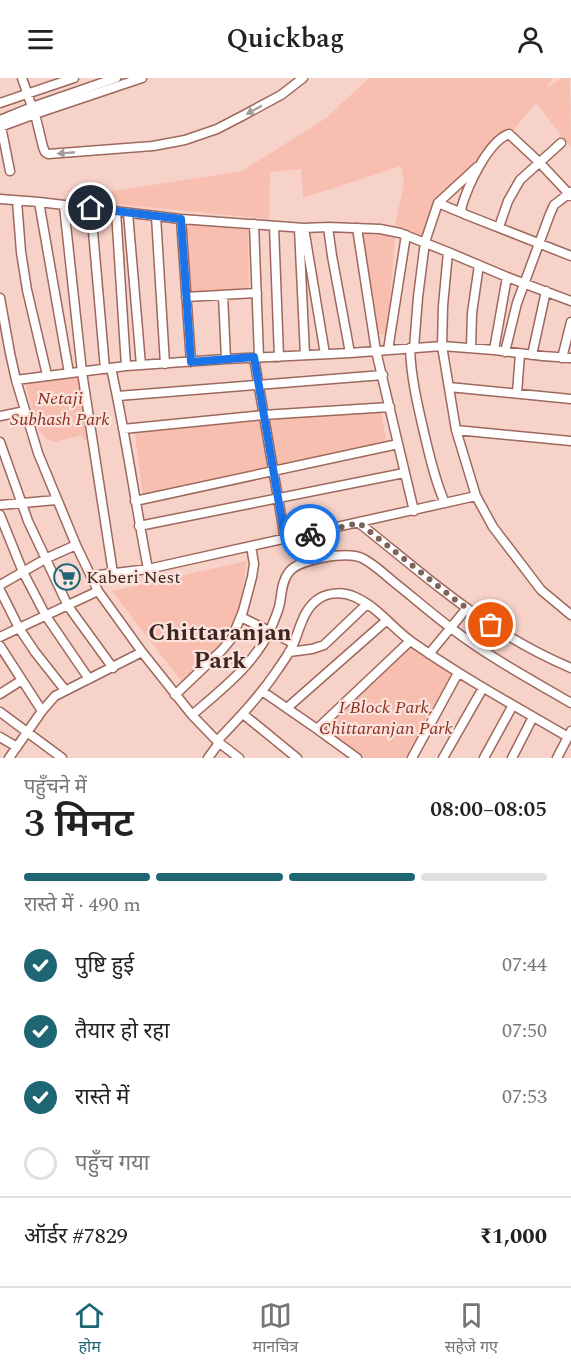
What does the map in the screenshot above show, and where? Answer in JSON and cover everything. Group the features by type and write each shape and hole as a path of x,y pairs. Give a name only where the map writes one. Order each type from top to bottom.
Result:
{"street":[{"path":"22,78 34,110 43,147 48,154 153,146 185,140 217,129 281,94 303,78"},
{"path":"0,103 74,78"},
{"path":"10,171 0,124 113,81 142,78"},
{"path":"445,503 434,471 412,371 412,348 425,242 438,203 479,165 504,136 509,134 570,194 554,205 517,303 505,351"},
{"path":"499,227 508,201 520,180 561,143"},
{"path":"462,213 462,206 479,165"},
{"path":"0,199 181,219 302,228 380,229 425,242 571,302"},
{"path":"16,201 27,290 47,375"},
{"path":"39,202 69,373"},
{"path":"438,203 571,256"},
{"path":"64,206 82,372 113,573"},
{"path":"91,208 108,369 118,396 148,569"},
{"path":"116,212 126,366"},
{"path":"128,213 141,365"},
{"path":"156,216 165,364"},
{"path":"181,219 191,362"},
{"path":"254,224 258,385 285,539"},
{"path":"274,226 279,357"},
{"path":"328,227 350,353"},
{"path":"302,228 324,354"},
{"path":"302,228 305,355"},
{"path":"357,228 376,351 414,511"},
{"path":"388,350 406,235"},
{"path":"448,252 442,346 456,430 476,496 493,527 541,590 571,615"},
{"path":"471,348 471,313 479,265"},
{"path":"494,350 507,277"},
{"path":"532,355 546,291"},
{"path":"186,297 257,293"},
{"path":"222,295 226,359"},
{"path":"0,298 3,335 38,453 56,500 98,591 192,715 218,742 239,758"},
{"path":"16,380 126,366 442,346 566,358 571,322"},
{"path":"517,393 520,354"},
{"path":"118,396 382,375"},
{"path":"449,387 571,399"},
{"path":"123,429 263,415 390,407"},
{"path":"0,416 25,411"},
{"path":"456,430 571,441"},
{"path":"0,442 28,521 68,606 113,668"},
{"path":"135,501 398,444"},
{"path":"139,526 404,473"},
{"path":"91,576 148,569 476,496"},
{"path":"0,505 56,500"},
{"path":"0,515 22,572 46,616 89,678"},
{"path":"359,523 491,625 528,647 571,668"},
{"path":"0,585 47,558 76,545"},
{"path":"175,694 232,638 241,618 253,571 254,556 251,546"},
{"path":"192,715 225,686 260,648 279,606 288,573 300,564 340,555 362,558 451,628 510,668 571,703"},
{"path":"0,590 19,628 65,690"},
{"path":"0,637 98,591"},
{"path":"208,758 218,742 262,692 291,648 310,608 319,598 339,593 352,596 367,604 410,641 458,673 533,717 569,734 557,758"},
{"path":"241,618 269,632 291,648 312,649 324,645 367,604"},
{"path":"429,654 467,608"},
{"path":"286,708 387,620"},
{"path":"317,729 410,641"},
{"path":"0,646 3,655 42,711"},
{"path":"9,758 55,696 142,652"},
{"path":"412,758 458,673"},
{"path":"0,694 22,680"},
{"path":"443,758 483,688"},
{"path":"262,692 357,758"},
{"path":"484,758 513,705"},
{"path":"0,712 60,757"},
{"path":"243,714 297,758"},
{"path":"512,758 533,717"},
{"path":"0,737 17,747"}],"green space":[{"path":"369,78 553,78 546,89 561,78 570,78 571,148 536,103 489,159 445,193 423,238 395,225 404,183 401,166 303,198 301,169 270,172 269,219 63,199 242,171 326,118"},
{"path":"185,224 248,228 249,288 190,292"},
{"path":"361,233 395,237 387,335 378,334"},
{"name":"Netaji Subhash Park","path":"82,374 93,438 84,440 82,435 54,442 45,438 33,421 25,382"},
{"path":"381,410 386,441 143,497 134,426"},
{"path":"247,561 240,603 231,626 213,652 182,682 112,591"},
{"name":"I Block Park, Chittaranjan Park","path":"410,641 453,674 410,758 361,758 317,729"}],"way so far":[{"path":"310,534 359,523 458,602 491,625"}],"place":[{"name":"Kaberi Nest","path":"67,577"}],"district":[{"name":"Chittaranjan Park","path":"220,646"}],"route":[{"path":"91,208 181,219 191,362 254,357 285,539 310,534"}]}
